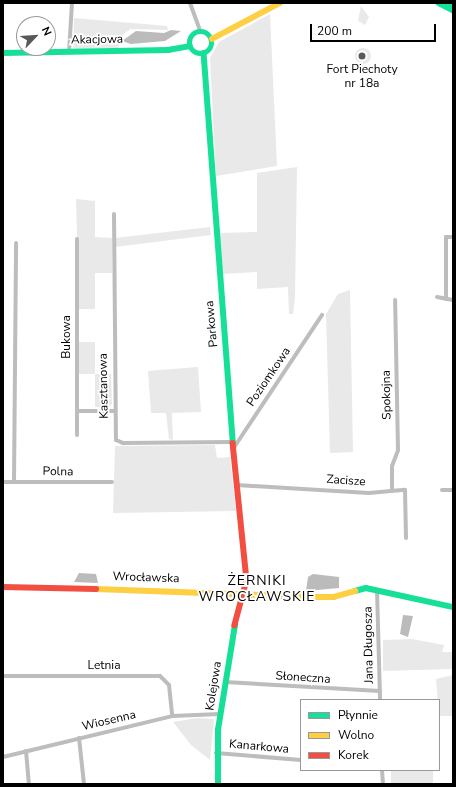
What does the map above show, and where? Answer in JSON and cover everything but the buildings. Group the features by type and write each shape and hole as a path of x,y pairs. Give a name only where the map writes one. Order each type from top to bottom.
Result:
{"street":[{"path":"70,52 72,3"},
{"path":"190,3 200,32 212,39"},
{"path":"212,39 280,3"},
{"path":"439,3 453,10"},
{"path":"449,3 453,6"},
{"path":"200,32 192,36 190,46 197,53 204,53 212,47 212,39"},
{"name":"Akacjowa","path":"3,53 175,50 190,46"},
{"name":"Parkowa","path":"204,53 232,442 247,580 243,592"},
{"name":"Kasztanowa","path":"114,214 115,437 119,443 232,442"},
{"path":"446,299 446,237 453,237"},
{"name":"Bukowa","path":"77,239 77,435"},
{"path":"14,482 16,243"},
{"path":"437,297 453,300"},
{"name":"Spokojna","path":"392,489 392,466 398,450 395,300"},
{"name":"Poziomkowa","path":"233,449 322,315"},
{"path":"77,411 115,411"},
{"name":"Polna","path":"3,482 112,482"},
{"name":"Zacisze","path":"237,485 369,493 392,489"},
{"path":"392,489 405,490 406,538"},
{"path":"442,490 453,490"},
{"name":"Wrocławska","path":"3,587 243,592 323,597 377,589 453,607"},
{"name":"Jana Długosza","path":"377,589 380,699"},
{"name":"Kolejowa","path":"218,784 216,754 220,714 238,603 243,592"},
{"name":"Letnia","path":"3,676 160,676 169,685 172,716"},
{"name":"Słoneczna","path":"225,682 380,691"},
{"name":"Wiosenna","path":"3,757 172,716 220,714"},
{"path":"79,738 84,784"},
{"path":"26,751 29,784"},
{"name":"Kanarkowa","path":"216,754 300,760"},
{"path":"382,771 383,784"}],"shaded area":[{"path":"361,6 369,17 365,25 358,21"},
{"path":"270,14 277,166 216,176 210,58 219,42"},
{"path":"74,18 167,26 168,30 131,29 123,34 118,48 73,49"},
{"path":"171,30 181,31 165,41 131,44 122,41 136,31 164,33"},
{"path":"360,48 366,48 371,53 369,62 366,64 360,64 355,59 355,53"},
{"path":"297,167 295,298 293,314 289,314 288,287 257,289 257,272 223,274 219,233 257,232 257,173"},
{"path":"76,199 95,201 95,237 112,238 112,273 95,273 95,309 79,309"},
{"path":"210,227 211,235 115,247 115,238"},
{"path":"350,290 353,452 330,453 326,314 338,294"},
{"path":"79,342 95,342 95,374 79,374"},
{"path":"198,367 201,412 172,413 173,440 169,439 166,413 151,413 148,371"},
{"path":"95,374 111,374 112,404 109,407 95,407"},
{"path":"215,445 217,458 230,457 236,511 113,513 115,446"},
{"path":"79,573 96,574 98,583 74,582"},
{"path":"313,574 339,577 339,588 306,591 308,577"},
{"path":"403,615 413,616 408,637 400,634"},
{"path":"412,639 444,645 442,652 453,652 453,669 383,671 383,640"},
{"path":"453,675 453,716 440,716 440,699 438,699 436,679"},
{"path":"197,718 214,719 210,760 191,745 173,722"},
{"path":"391,771 433,771 433,784 391,784"}],"traffic: fast":[{"path":"439,3 453,10"},
{"path":"449,3 453,5"},
{"path":"201,32 209,35 212,43 209,51 201,54 193,51 190,43 193,35 201,32"},
{"path":"3,53 168,50 190,46"},
{"path":"204,53 233,443"},
{"path":"355,591 366,588 453,607"},
{"path":"218,784 218,730 235,625"}],"traffic: slow":[{"path":"212,39 280,3"},
{"path":"96,589 311,597 334,597 355,591"}],"traffic: jam":[{"path":"233,443 247,580 235,625"},
{"path":"3,587 96,589"}],"place":[{"name":"Fort Piechoty nr 18a","path":"362,56"}],"district":[{"name":"ŻERNIKI WROCŁAWSKIE","path":"257,590"}]}
